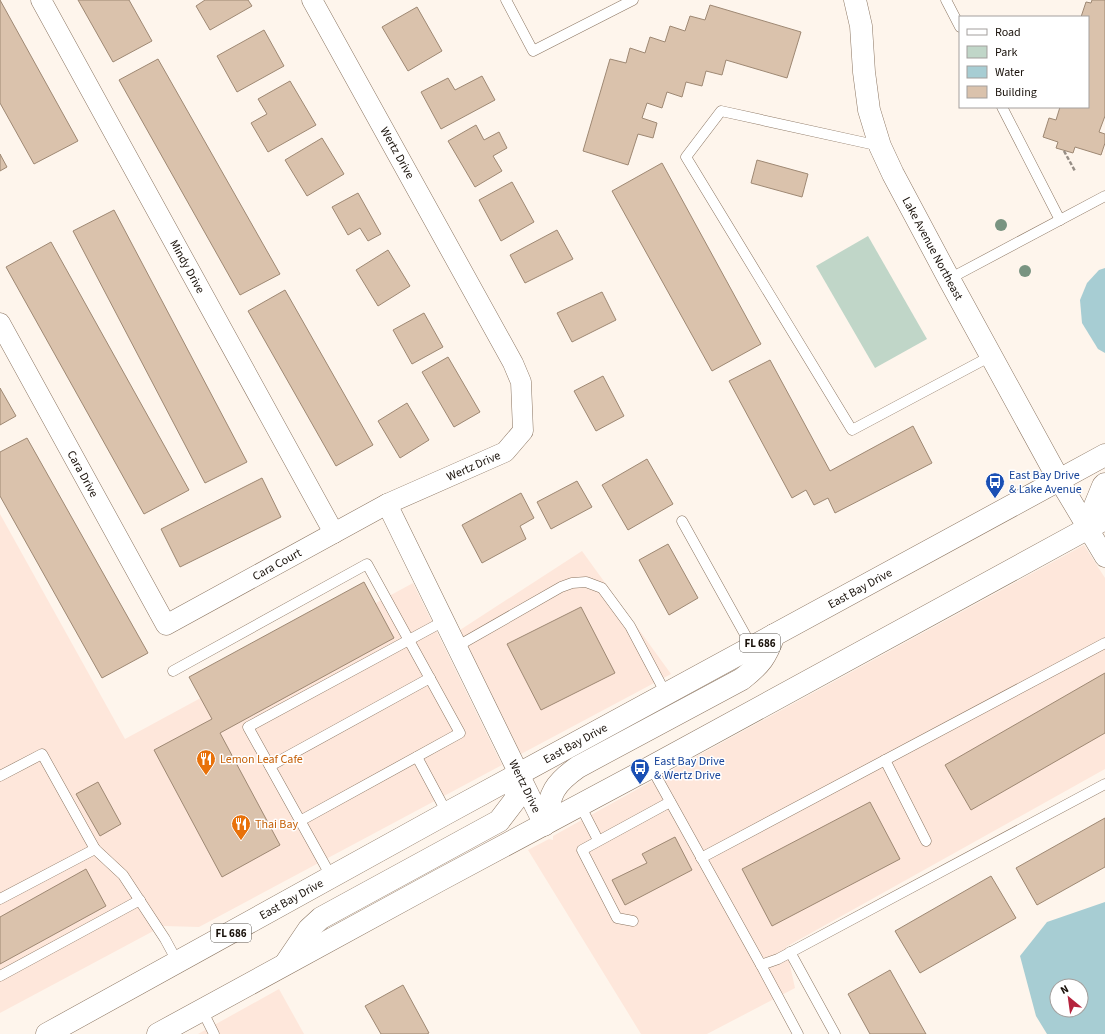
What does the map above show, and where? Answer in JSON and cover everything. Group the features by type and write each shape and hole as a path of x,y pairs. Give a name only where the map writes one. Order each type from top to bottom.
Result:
{"main road":[{"name":"Lake Avenue Northeast","path":"855,0 861,26 869,110 880,146 949,280 1059,480"},
{"name":"East Bay Drive","path":"47,1034 332,878 448,812 1105,455"},
{"path":"158,1034 1096,524 1094,508 1105,484"},
{"path":"544,824 555,787 565,776 578,767 742,679 755,669 765,658 774,635"},
{"path":"284,965 310,929 322,918 499,821 515,800 519,774"}],"street":[{"name":"Mindy Drive","path":"41,0 334,533"},
{"name":"Wertz Drive","path":"312,0 509,356 521,382 523,431 505,452 387,504 544,824"},
{"name":"Cara Drive","path":"0,323 166,625"},
{"path":"1059,480 1096,524 1105,557"},
{"name":"Cara Court","path":"166,625 387,504"}],"lane":[{"path":"506,0 534,51 633,0"},
{"path":"946,0 959,25"},
{"path":"1003,108 1060,220"},
{"path":"880,146 721,111 686,157 852,430 991,356"},
{"path":"949,280 1105,196"},
{"path":"682,521 752,647"},
{"path":"173,671 367,564 460,733 300,821"},
{"path":"456,647 561,587 572,583 586,582 602,588 616,606 630,626 666,694"},
{"path":"332,878 248,727 408,639 444,621"},
{"path":"701,858 1105,643"},
{"path":"270,766 430,678"},
{"path":"0,776 42,754 95,849 123,875 165,939 178,963"},
{"path":"417,757 448,812"},
{"path":"885,760 926,841"},
{"path":"651,767 798,1034"},
{"path":"761,966 1105,784"},
{"path":"634,921 617,918 582,850 670,802"},
{"path":"580,805 598,840"},
{"path":"0,899 95,849"},
{"path":"0,976 140,900"},
{"path":"790,952 835,1034"},
{"path":"202,1010 214,1034"}],"path":[{"path":"1064,150 1075,171"}],"shaded area":[{"path":"0,514 125,739 413,583 502,765 199,927 164,926 159,928 0,1013"},
{"path":"1084,545 1105,578 1105,769 786,947 795,988 707,1034 641,1034 528,850 549,839 553,840 553,836"},
{"path":"582,551 671,674 521,754 460,630"},
{"path":"279,989 304,1034 198,1034"}],"green space":[{"path":"868,236 927,339 875,368 816,266"}],"water":[{"path":"1105,268 1105,353 1098,349 1082,323 1080,300 1087,283 1099,270"},
{"path":"1105,902 1105,1034 1047,1034 1036,1016 1020,956 1047,922"}],"building":[{"path":"0,0 78,141 34,164 0,103"},
{"path":"78,0 129,0 152,41 113,62"},
{"path":"205,0 248,0 252,6 210,30 196,6"},
{"path":"1092,0 1105,0 1105,116 1099,132 1105,134 1105,143 1101,155 1075,147 1073,153 1056,148 1058,142 1043,137 1049,118 1056,120 1060,108 1089,108 1089,16 1081,16 1086,2 1091,3"},
{"path":"710,5 801,32 787,78 726,60 722,75 706,71 702,86 686,82 682,97 667,92 662,108 647,103 642,118 657,123 653,138 638,134 628,165 583,151 610,59 626,63 630,48 645,53 650,37 665,42 670,26 685,31 690,16 705,20"},
{"path":"417,7 442,51 408,71 382,27"},
{"path":"264,30 284,66 237,92 217,56"},
{"path":"158,59 280,274 240,295 119,80"},
{"path":"482,76 495,100 441,129 421,92 448,78 455,90"},
{"path":"290,81 316,125 268,152 251,123 267,114 258,99"},
{"path":"476,125 484,140 499,132 507,148 493,156 502,171 475,187 448,141"},
{"path":"322,138 344,174 307,196 285,160"},
{"path":"0,154 7,167 0,171"},
{"path":"757,160 808,174 802,197 751,183"},
{"path":"662,163 761,344 712,371 612,191"},
{"path":"512,182 534,222 501,241 479,200"},
{"path":"358,193 381,234 368,241 360,228 348,235 332,207"},
{"path":"114,210 247,462 205,483 73,231"},
{"path":"557,230 573,259 525,283 510,255"},
{"path":"51,242 189,490 144,514 6,267"},
{"path":"388,250 410,286 378,306 356,270"},
{"path":"285,290 373,445 336,466 248,311"},
{"path":"602,292 616,320 572,342 557,313"},
{"path":"424,313 443,347 412,364 393,330"},
{"path":"448,357 480,412 454,427 422,372"},
{"path":"770,360 830,471 913,426 932,463 835,513 828,498 814,505 806,490 792,498 729,381"},
{"path":"603,376 624,416 596,431 574,391"},
{"path":"0,388 16,416 0,425"},
{"path":"407,403 429,440 400,458 378,421"},
{"path":"27,438 148,653 102,678 0,496 0,452"},
{"path":"647,459 673,504 628,530 602,485"},
{"path":"262,478 281,517 180,567 161,529"},
{"path":"577,481 592,507 551,529 537,502"},
{"path":"521,493 534,518 520,526 526,539 482,563 462,525"},
{"path":"668,544 698,598 669,615 639,560"},
{"path":"364,582 394,638 220,733 280,845 222,877 154,750 212,719 189,677"},
{"path":"581,607 615,673 541,710 507,644"},
{"path":"1105,673 1105,733 971,810 945,765"},
{"path":"98,782 121,824 100,836 76,794"},
{"path":"870,802 900,859 772,926 742,869"},
{"path":"1105,818 1105,867 1037,905 1016,868"},
{"path":"675,837 692,870 625,905 612,880 647,863 642,854"},
{"path":"86,869 106,906 0,964 0,917"},
{"path":"991,876 1016,918 920,973 895,931"},
{"path":"890,970 926,1034 870,1034 848,994"},
{"path":"403,985 429,1033 381,1034 365,1006"}],"place":[{"name":"East Bay Drive & Lake Avenue","path":"995,499"},
{"name":"Lemon Leaf Cafe","path":"206,776"},
{"name":"East Bay Drive & Wertz Drive","path":"640,785"},
{"name":"Thai Bay","path":"241,841"}]}
